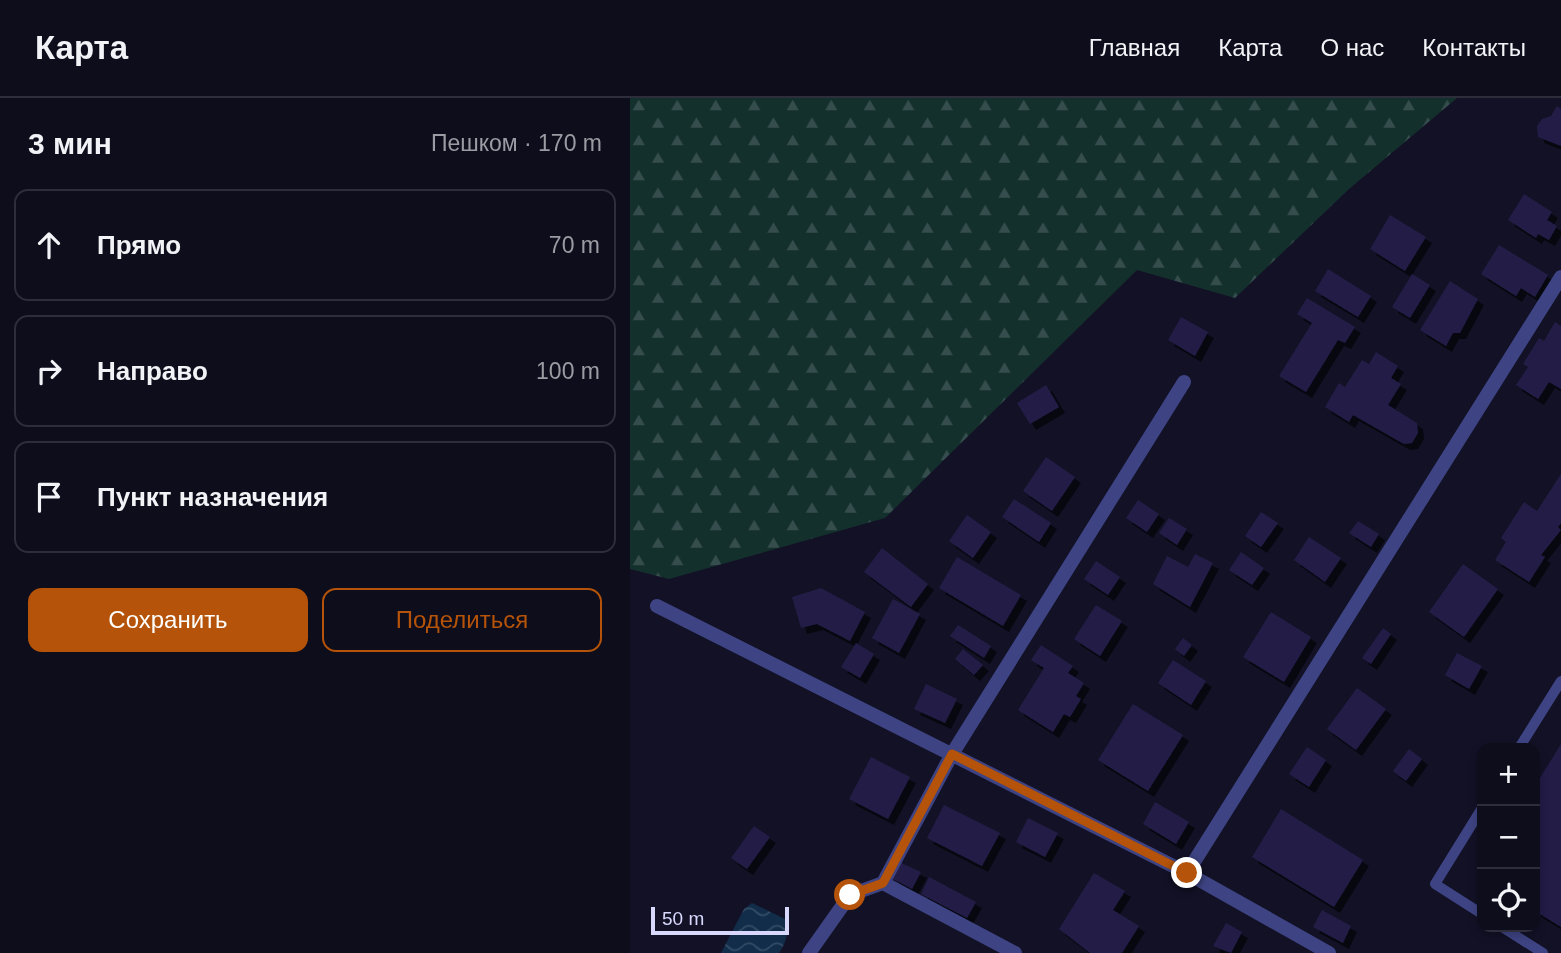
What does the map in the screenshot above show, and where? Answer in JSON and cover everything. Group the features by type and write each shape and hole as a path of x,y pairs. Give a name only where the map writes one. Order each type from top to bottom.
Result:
{"street":[{"path":"1187,873 1561,277"},
{"path":"809,953 850,895 883,883 952,754 1184,382"},
{"path":"657,606 1187,873 1329,953"},
{"path":"883,883 1015,953"}],"lane":[{"path":"1522,743 1561,681"},
{"path":"1477,816 1435,884 1477,911"},
{"path":"1510,932 1543,953"}],"green space":[{"path":"630,98 1457,98 1349,189 1235,298 1137,270 885,518 669,579 630,569"}],"water":[{"path":"752,903 789,921 786,938 779,953 721,953 744,909"}],"building":[{"path":"1557,106 1561,109 1561,146 1538,137 1537,126 1542,119 1551,116"},
{"path":"1524,194 1552,212 1547,220 1557,226 1549,240 1538,234 1536,238 1508,220"},
{"path":"1390,215 1426,237 1405,271 1370,249"},
{"path":"1499,245 1548,275 1535,297 1521,288 1516,296 1481,274"},
{"path":"1328,269 1371,296 1358,317 1315,291"},
{"path":"1412,274 1430,285 1410,318 1392,307"},
{"path":"1450,281 1478,299 1460,333 1453,333 1446,346 1420,330"},
{"path":"1307,298 1355,327 1345,343 1338,340 1306,392 1279,376 1312,323 1297,314"},
{"path":"1181,317 1208,332 1195,356 1168,340"},
{"path":"1555,322 1561,326 1561,389 1549,382 1538,399 1516,385 1528,367 1523,364 1539,338 1544,341"},
{"path":"1376,352 1398,366 1391,378 1401,384 1388,405 1417,423 1418,433 1412,443 1404,444 1353,415 1349,422 1325,407 1339,383 1345,387 1362,360 1369,364"},
{"path":"1046,385 1059,407 1030,424 1017,403"},
{"path":"1046,457 1075,477 1052,511 1023,491"},
{"path":"1561,474 1561,523 1558,527 1561,530 1541,555 1545,557 1529,582 1495,560 1506,542 1501,538 1524,502 1537,511"},
{"path":"1014,499 1051,523 1039,542 1002,517"},
{"path":"1138,500 1159,514 1147,532 1126,518"},
{"path":"1261,512 1278,523 1261,547 1245,536"},
{"path":"967,515 991,532 973,558 949,541"},
{"path":"1169,518 1187,529 1177,545 1159,533"},
{"path":"1358,521 1379,534 1371,547 1349,533"},
{"path":"1309,537 1341,558 1325,582 1294,560"},
{"path":"882,548 928,584 911,607 864,572"},
{"path":"1241,552 1264,568 1252,585 1229,570"},
{"path":"1195,554 1213,563 1190,607 1153,584 1167,556 1188,567"},
{"path":"957,557 1021,595 1003,626 939,588"},
{"path":"1096,561 1120,577 1108,595 1084,579"},
{"path":"1463,564 1498,589 1464,637 1429,612"},
{"path":"821,588 865,612 850,641 817,624 801,628 792,597"},
{"path":"893,599 920,614 899,653 872,638"},
{"path":"1096,605 1122,621 1100,656 1074,639"},
{"path":"1271,612 1311,637 1284,682 1243,657"},
{"path":"958,625 991,646 984,658 950,636"},
{"path":"1383,628 1391,634 1371,664 1362,658"},
{"path":"1183,638 1192,645 1184,656 1175,649"},
{"path":"856,643 874,654 860,678 841,667"},
{"path":"1041,645 1073,666 1068,673 1084,683 1076,696 1081,699 1070,717 1064,714 1053,732 1018,710 1044,668 1031,660"},
{"path":"963,649 983,665 974,675 955,659"},
{"path":"1457,653 1482,666 1469,689 1445,675"},
{"path":"1173,660 1206,681 1191,705 1158,683"},
{"path":"926,684 957,699 945,723 914,709"},
{"path":"1357,688 1386,709 1356,750 1327,729"},
{"path":"1133,704 1183,735 1148,791 1098,760"},
{"path":"1561,744 1561,927 1540,914 1540,778"},
{"path":"1307,747 1326,760 1309,787 1289,774"},
{"path":"1409,749 1422,759 1406,781 1393,771"},
{"path":"871,757 910,777 888,819 849,799"},
{"path":"1155,802 1189,822 1176,844 1143,824"},
{"path":"944,805 1000,833 982,866 927,838"},
{"path":"1281,809 1363,860 1334,907 1252,857"},
{"path":"1028,818 1058,833 1045,857 1016,842"},
{"path":"754,826 770,837 747,869 731,858"},
{"path":"901,863 921,872 912,889 893,879"},
{"path":"1094,873 1125,891 1113,910 1139,926 1122,953 1090,953 1059,929"},
{"path":"929,877 976,902 967,918 921,894"},
{"path":"1322,910 1351,926 1343,943 1313,927"},
{"path":"1226,923 1242,932 1231,953 1213,946"}],"route":[{"path":"850,895 883,883 952,754 1187,873"}]}
